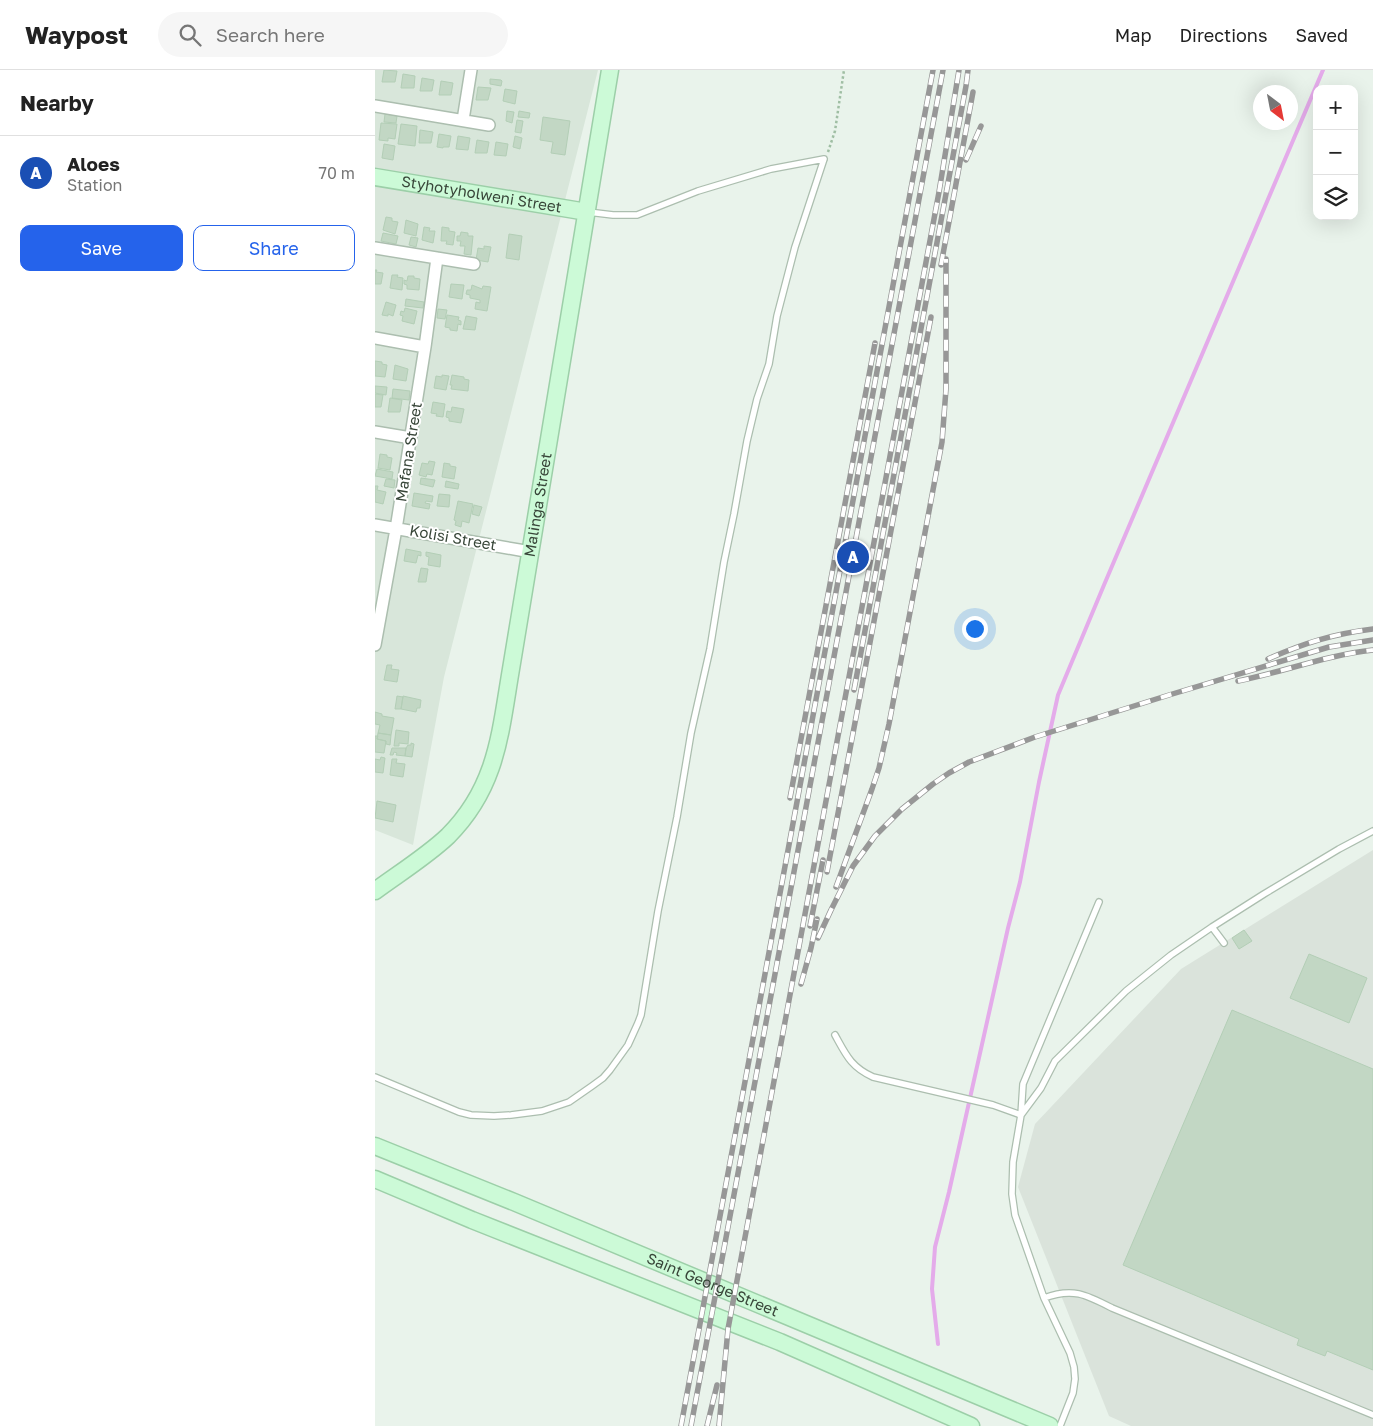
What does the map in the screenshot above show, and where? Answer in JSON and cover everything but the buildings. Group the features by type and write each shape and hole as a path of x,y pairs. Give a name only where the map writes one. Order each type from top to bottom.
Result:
{"main road":[{"name":"Malinga Street","path":"375,891 446,838 467,815 484,788 498,749 610,70"},
{"name":"Styhotyholweni Street","path":"375,176 587,212"},
{"name":"Saint George Street","path":"375,1146 514,1202 1050,1426"},
{"name":"Saint George Street","path":"375,1179 472,1220 781,1342 971,1426"}],"street":[{"path":"463,120 471,70"},
{"path":"375,106 489,125"},
{"path":"375,248 474,264"},
{"name":"Mafana Street","path":"375,645 377,617 396,528 411,438 437,258"},
{"path":"375,338 425,347"},
{"path":"375,432 411,438"},
{"name":"Kolisi Street","path":"375,525 531,552"}],"lane":[{"path":"375,1077 459,1112 471,1115 494,1116 532,1113 558,1106 579,1096 603,1078 623,1054 641,1015 658,911 677,817 691,733 710,649 747,441 757,399 769,364 777,316 795,247 824,159 771,169 697,191 637,216 587,212"},
{"path":"1021,1116 1041,1088 1055,1061 1126,991 1171,955 1212,927 1339,849 1373,831"},
{"path":"1060,1426 1073,1393 1074,1367 1070,1353 1044,1298 1015,1215 1012,1194 1013,1162 1021,1116 1023,1084 1099,902"},
{"path":"1212,927 1224,943"},
{"path":"835,1035 850,1062 859,1071 873,1078 993,1105 1021,1116"},
{"path":"1044,1298 1067,1292 1086,1295 1112,1308 1373,1415"}],"path":[{"path":"824,159 830,148 835,131 844,70"}],"shaded area":[{"path":"375,70 598,70 444,677 413,845 375,830"},
{"path":"1373,850 1373,1426 1131,1426 1109,1416 1018,1187 1035,1124 1181,969"}],"waterway":[{"path":"938,1344 932,1289 935,1247 1020,882 1058,695 1323,70"}],"railway":[{"path":"681,1426 933,70"},
{"path":"691,1426 943,70"},
{"path":"719,1426 728,1329 939,192 959,70"},
{"path":"854,690 968,70"},
{"path":"941,265 973,92"},
{"path":"966,160 981,126"},
{"path":"836,887 879,768 942,442 946,389 946,259"},
{"path":"827,872 931,317"},
{"path":"790,798 875,343"},
{"path":"1268,659 1319,640 1373,629"},
{"path":"818,938 853,866 875,836 902,809 933,784 969,762 1035,737 1169,695 1329,647 1373,640"},
{"path":"1238,681 1356,652 1373,650"},
{"path":"810,926 823,860"},
{"path":"801,984 817,919"},
{"path":"707,1426 717,1385"}],"place":[{"name":"Aloes","path":"853,557"}]}
